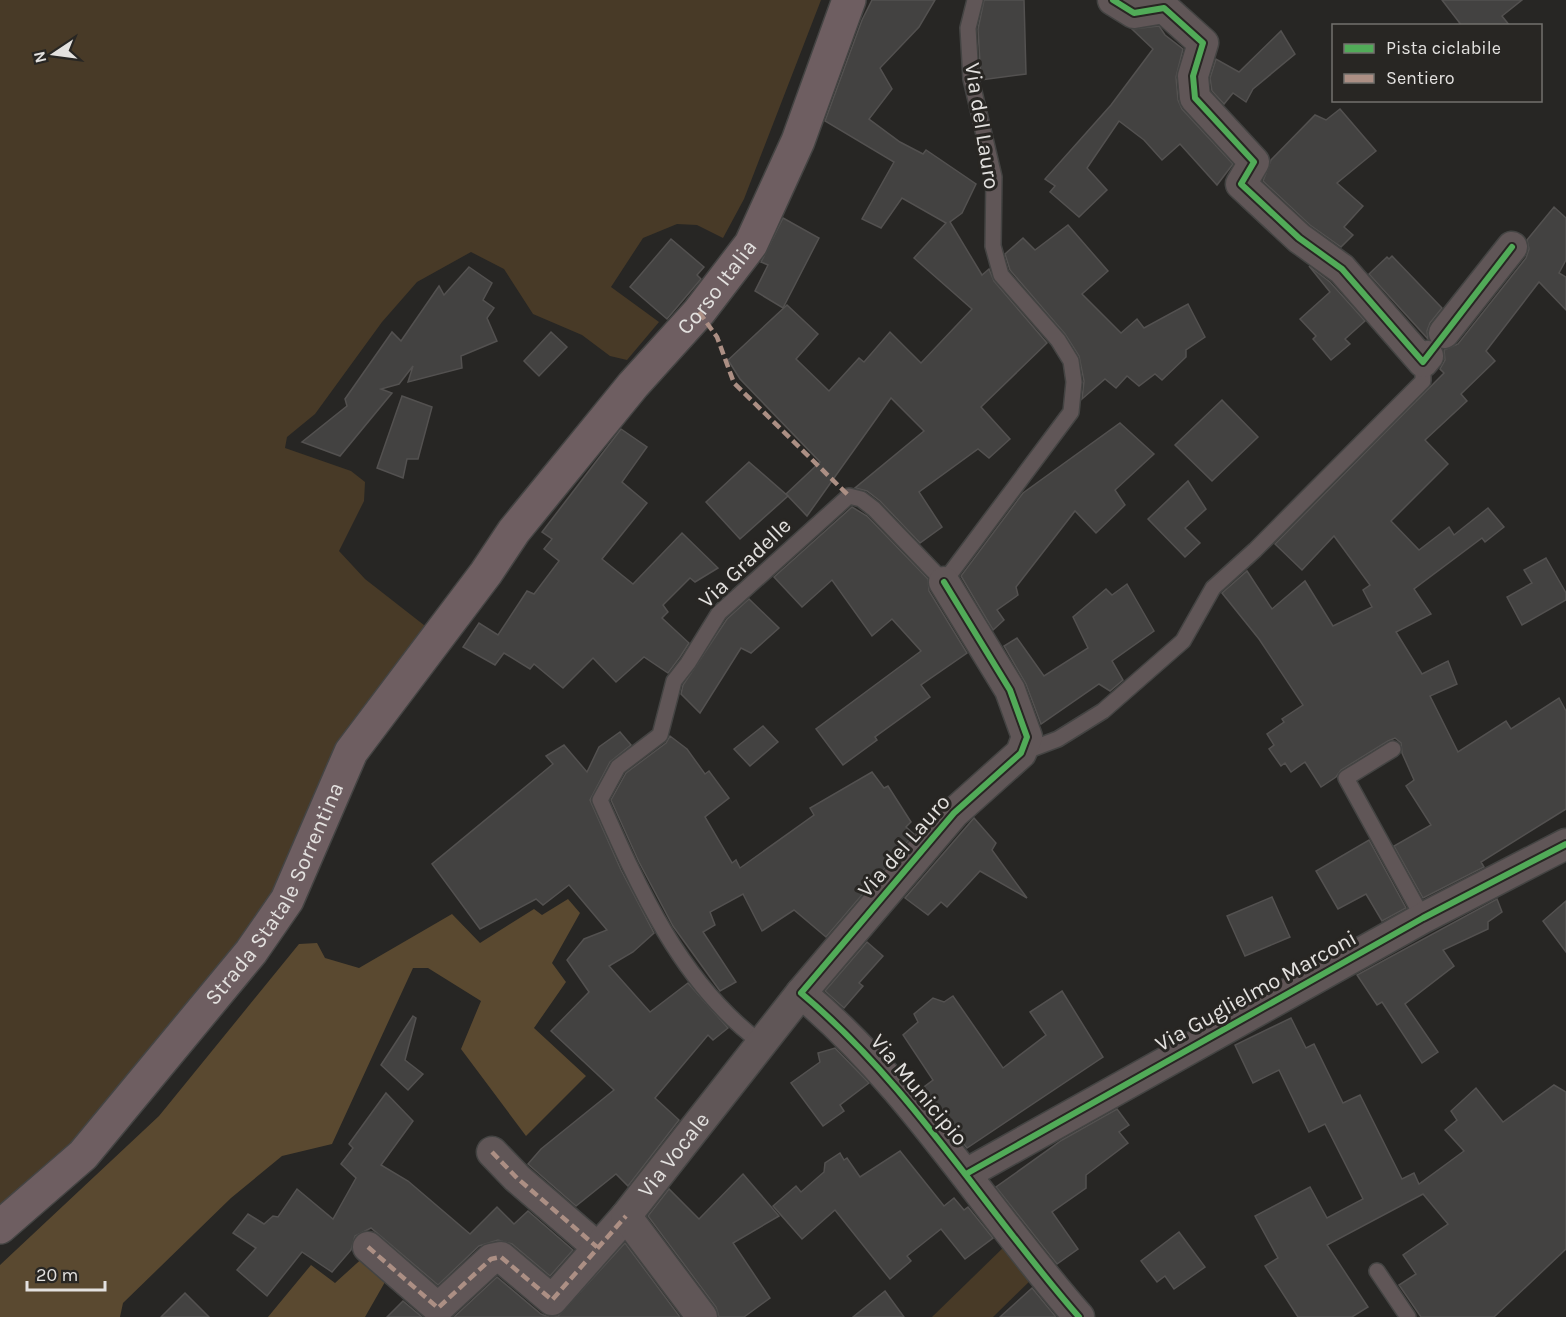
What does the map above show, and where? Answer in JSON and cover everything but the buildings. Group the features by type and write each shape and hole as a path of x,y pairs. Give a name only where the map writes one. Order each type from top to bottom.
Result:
{"main road":[{"name":"Corso Italia","path":"514,531 633,385 699,312 751,244 798,141 849,0"},
{"name":"Strada Statale Sorrentina","path":"0,1227 82,1155 251,952 286,900 351,752 486,573 514,531"}],"street":[{"path":"1113,0 1134,13 1164,8 1203,43 1193,76 1195,98 1254,162 1241,184 1299,238 1342,269 1432,350 1512,247"},
{"path":"944,582 1010,690 1027,737 1021,753"},
{"name":"Via del Lauro","path":"801,993 954,813 1021,753"},
{"name":"Via Guglielmo Marconi","path":"966,1174 1423,918 1566,844"},
{"name":"Via Vocale","path":"702,1317 626,1216 760,1042 801,993"},
{"name":"Via Municipio","path":"801,993 842,1027 966,1174 1032,1264 1079,1317"},
{"path":"492,1152 517,1178 597,1247"},
{"path":"368,1247 438,1308 491,1259 501,1257 552,1300 626,1216"}],"lane":[{"name":"Via del Lauro","path":"944,582 1071,412 1074,382 1071,360 1058,340 1001,275 993,246 994,177 971,80 969,28 975,0"},
{"path":"1021,753 1058,739 1103,711 1183,641 1213,588 1255,550 1423,381 1432,350"},
{"name":"Via Gradelle","path":"760,1042 721,1008 662,929 634,877 600,800 618,767 660,735 674,681 688,663 718,613 849,496 861,499 874,509 944,582"},
{"path":"1393,749 1346,778 1423,918"},
{"path":"1377,1271 1408,1317"}],"shaded area":[{"path":"0,0 821,0 744,199 723,238 697,225 677,224 643,238 611,287 659,322 627,360 610,356 582,335 533,314 504,269 471,252 417,282 382,322 315,414 287,437 285,448 351,471 365,482 364,501 339,551 365,579 429,629 271,907 69,1153 0,1218"},
{"path":"568,899 580,913 552,963 566,982 534,1028 586,1076 526,1136 461,1049 481,1001 428,968 413,968 332,1144 282,1156 231,1198 123,1303 120,1317 0,1317 0,1265 159,1116 299,944 317,943 325,958 359,968 452,914 480,943 534,909 542,915"},
{"path":"1008,1243 1035,1276 993,1317 932,1317"},
{"path":"367,1254 389,1275 365,1317 268,1317 311,1265 335,1283"}],"marked path":[{"path":"699,312 717,337 734,383 849,496"},
{"path":"492,1152 517,1178 597,1247"},
{"path":"368,1247 438,1308 491,1259 501,1257 552,1300 626,1216"}],"cycle path":[{"path":"1113,0 1134,13 1164,8 1203,43 1193,76 1195,98 1254,162 1241,184 1299,238 1342,269 1423,362 1512,247"},
{"path":"944,582 1010,690 1027,737 1021,753 954,813 801,993 840,1029 912,1107 1079,1317"},
{"path":"966,1174 1423,918 1566,844"}]}
